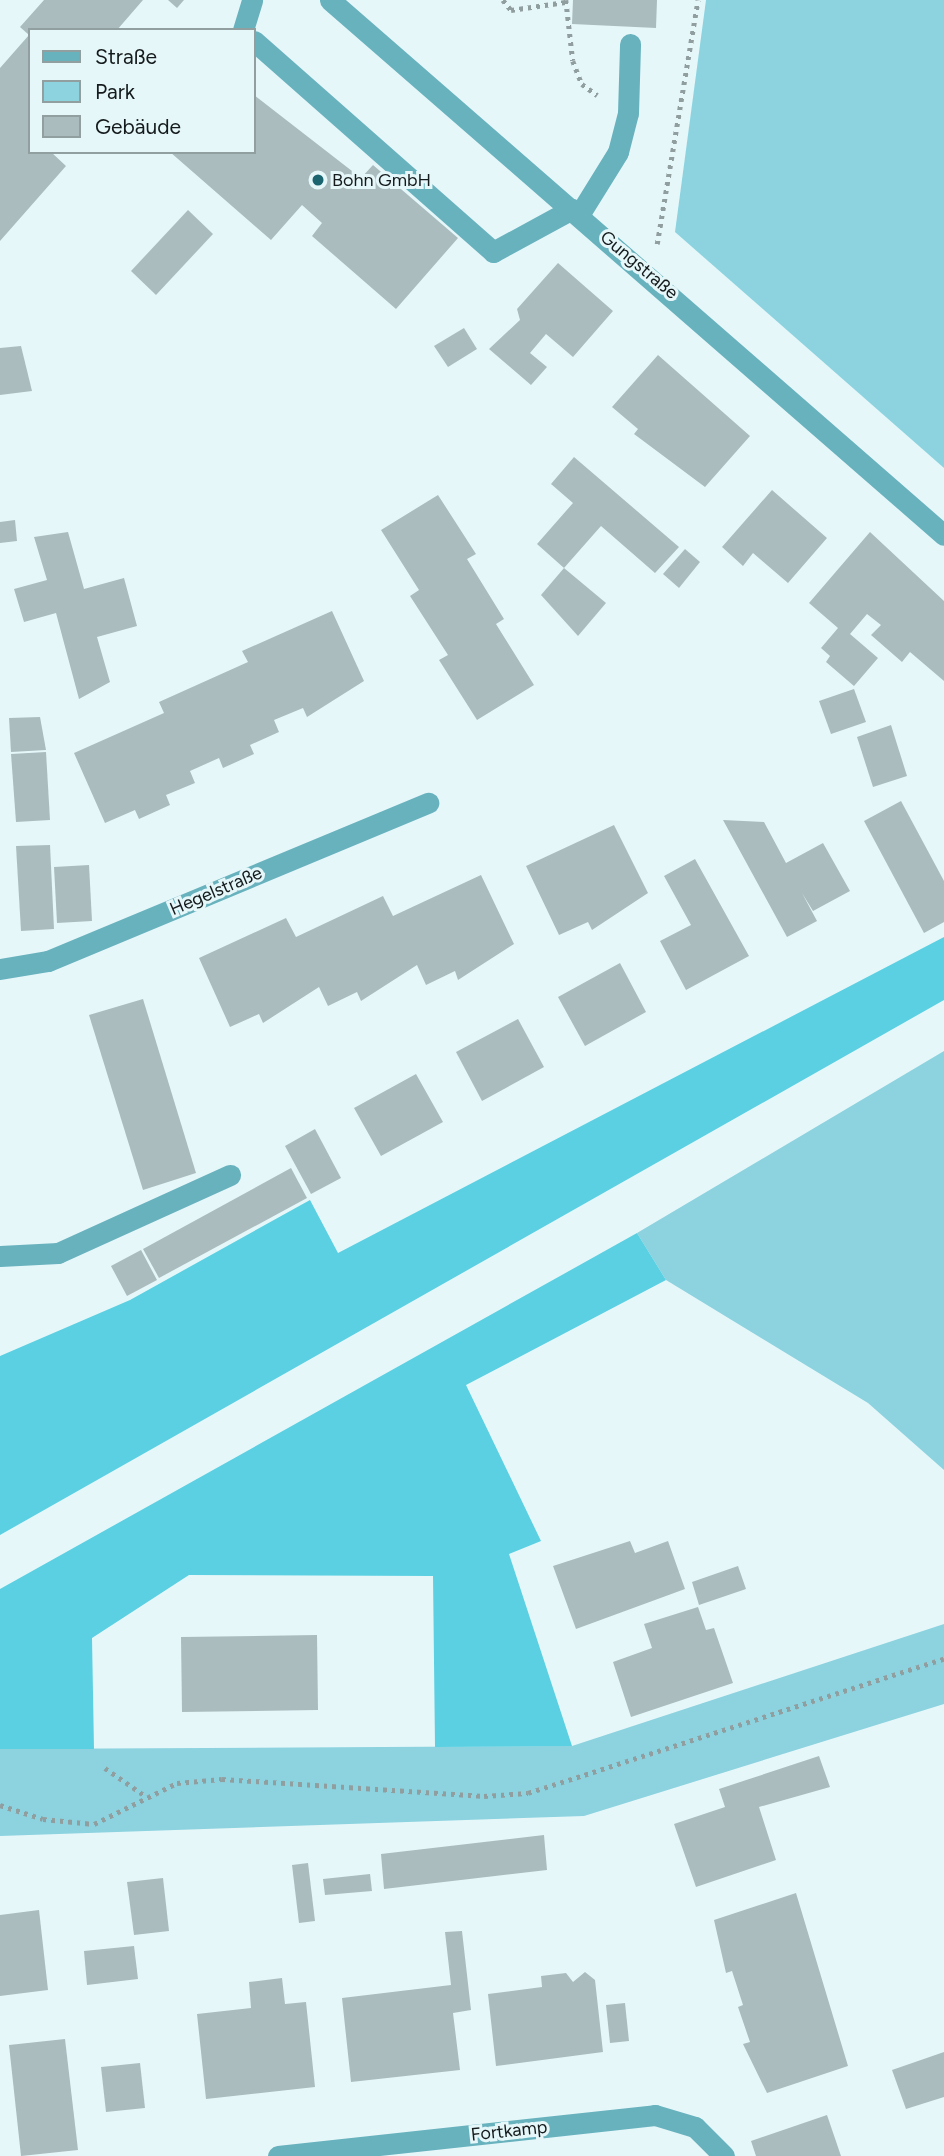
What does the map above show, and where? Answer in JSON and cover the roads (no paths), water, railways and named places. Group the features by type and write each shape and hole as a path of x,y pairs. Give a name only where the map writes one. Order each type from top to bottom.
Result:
{"street":[{"path":"244,28 252,0"},
{"name":"Gungstraße","path":"330,0 575,212 649,272 944,535"},
{"path":"256,43 493,252 575,212 618,152 628,113 630,44"},
{"name":"Hegelstraße","path":"0,969 48,961 428,803"},
{"path":"0,1256 58,1253 230,1175"},
{"name":"Fortkamp","path":"278,2156 655,2115 695,2127 724,2156"}],"place":[{"name":"Bohn GmbH","path":"318,180"}]}
